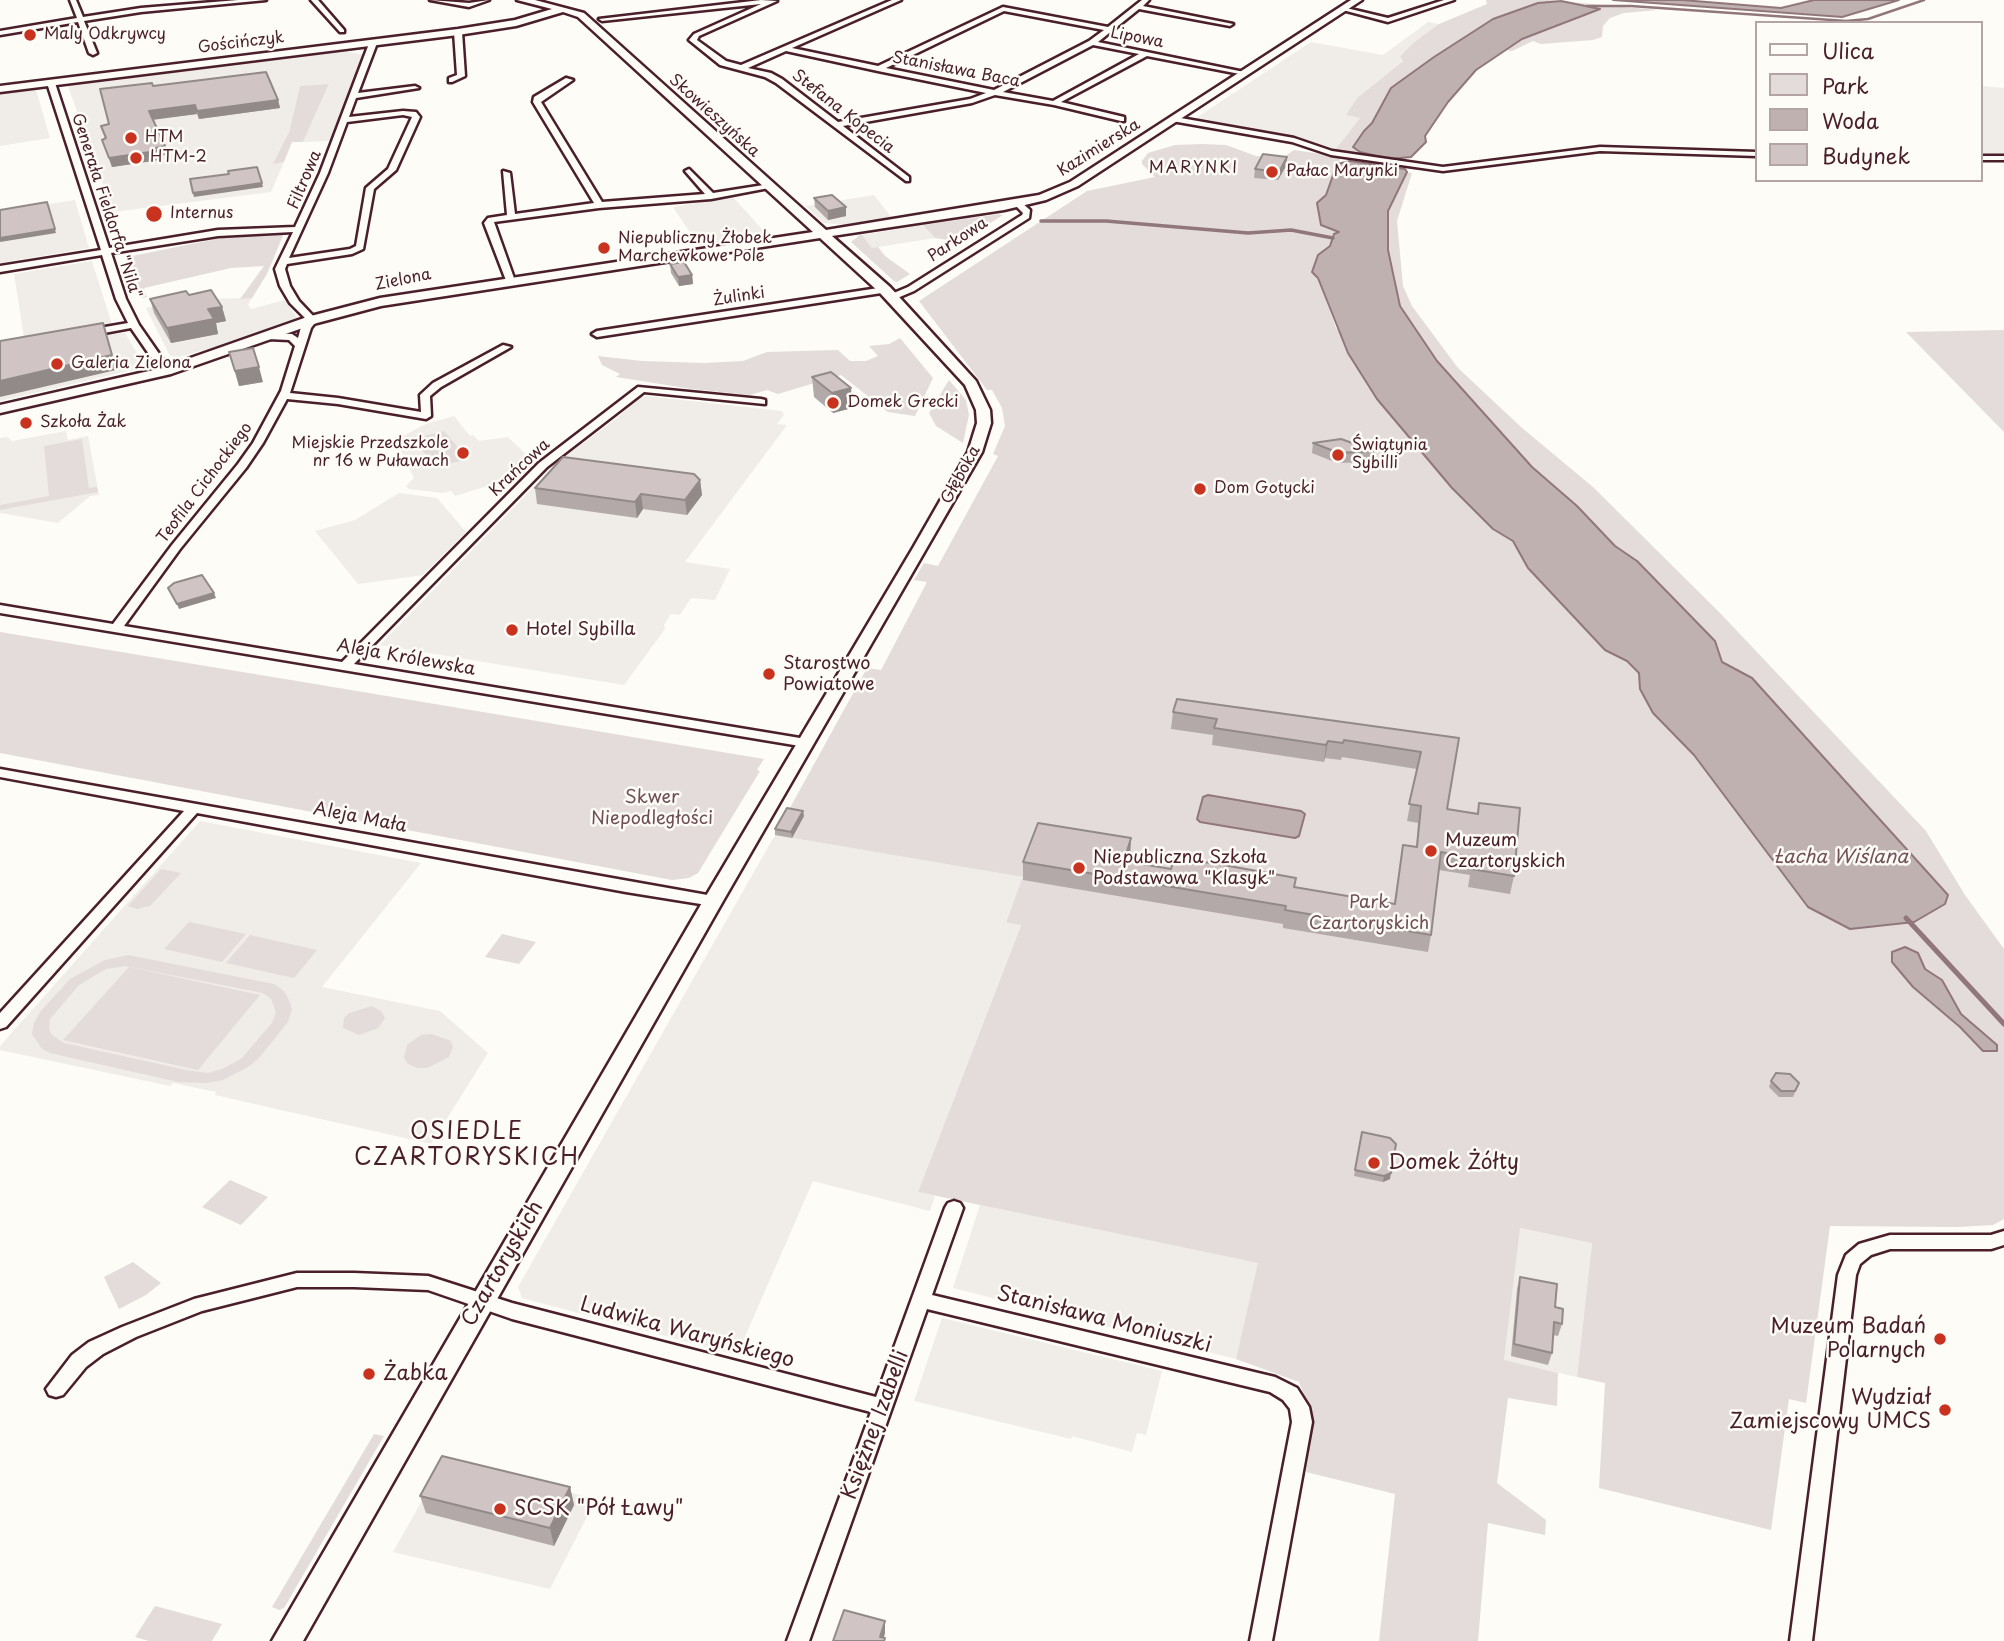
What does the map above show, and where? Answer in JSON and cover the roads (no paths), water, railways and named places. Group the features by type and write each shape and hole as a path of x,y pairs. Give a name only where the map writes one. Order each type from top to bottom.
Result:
{"main road":[{"path":"514,0 559,7 581,0"},
{"path":"522,0 559,7"},
{"name":"Kazimierska","path":"823,234 1018,204 1065,189 1357,0"},
{"name":"Skowieszyńska","path":"559,7 586,22 823,234"},
{"name":"Gościńczyk","path":"0,89 486,28 559,7"},
{"name":"Zielona","path":"0,409 166,371 312,320 380,302 823,234"},
{"name":"Głęboka","path":"806,743 920,548 982,435 983,410 971,384 888,294 823,234"},
{"name":"Czartoryskich","path":"287,1641 481,1300 806,743"}],"street":[{"path":"74,0 93,53"},
{"path":"0,33 167,7 263,0"},
{"path":"314,0 342,31"},
{"path":"433,0 469,5 486,0"},
{"path":"602,19 776,0"},
{"name":"Stefana Kopecia","path":"776,0 692,37 719,61 774,78 906,179"},
{"path":"741,68 898,0"},
{"name":"Lipowa","path":"1092,43 1146,0"},
{"path":"1342,9 1388,20 1451,0"},
{"path":"1138,7 1230,24"},
{"path":"878,69 1003,9 1108,29"},
{"path":"452,80 461,76 457,32"},
{"name":"Filtrowa","path":"283,262 354,96 373,43"},
{"path":"836,125 965,103 997,93 1092,43"},
{"name":"Lipowa","path":"1092,43 1245,73"},
{"name":"Stanisława Baca","path":"785,49 1121,119"},
{"path":"1054,103 1145,54"},
{"path":"569,80 552,93 537,99 537,102 599,205"},
{"name":"Generała Fieldorfa \"Nila\"","path":"51,83 121,299 134,325 166,371"},
{"path":"354,96 415,88"},
{"path":"312,320 295,303 285,286 280,269 283,262 352,251 360,247 370,188 392,170 416,117 403,113 344,120"},
{"path":"1175,118 1294,140 1331,153 1418,167 1460,169 1600,149 1756,154"},
{"path":"1983,158 2004,159"},
{"path":"689,171 711,196"},
{"path":"506,173 511,216"},
{"path":"510,281 488,223 491,220 599,205 667,201 769,187"},
{"name":"Parkowa","path":"888,294 911,289 1026,216 1027,212 1018,204"},
{"path":"0,269 218,233 299,229"},
{"name":"Żulinki","path":"597,334 888,294"},
{"name":"Teofila Cichockiego","path":"116,629 258,443 284,396 306,327 312,320"},
{"path":"74,336 134,325"},
{"path":"268,336 292,337 300,346"},
{"path":"284,396 338,401 426,416 425,395 437,385 506,347"},
{"name":"Krańcowa","path":"345,666 543,465 642,389 761,402"},
{"name":"Aleja Królewska","path":"0,609 806,743"},
{"name":"Aleja Mała","path":"0,773 713,901"},
{"path":"0,1023 194,807"},
{"name":"Księżnej Izabelli","path":"798,1641 954,1208"},
{"path":"1801,1641 1847,1275 1852,1260 1865,1249 1890,1242 1991,1242 2004,1238"},
{"name":"Ludwika Waryńskiego","path":"56,1389 79,1361 96,1348 200,1304 297,1280 354,1280 428,1283 525,1314 883,1407"},
{"name":"Stanisława Moniuszki","path":"922,1300 1275,1385 1290,1394 1299,1407 1302,1422 1261,1641"}],"water":[{"path":"1613,0 1682,0 1781,8 1814,0 1899,0 1842,17"},
{"path":"1561,1 1600,9 1522,39 1476,70 1448,102 1425,136 1426,142 1411,157 1390,159 1360,152 1353,147 1372,123 1391,88 1434,57 1493,19 1538,3"},
{"name":"Łacha Wiślana","path":"1350,161 1405,169 1407,172 1388,211 1388,250 1400,306 1437,361 1532,467 1577,506 1615,546 1637,561 1715,641 1722,662 1752,678 1948,895 1945,904 1914,922 1850,929 1808,907 1694,755 1653,713 1640,689 1639,673 1627,661 1605,650 1528,568 1513,541 1493,529 1452,488 1377,399 1348,353 1318,278 1312,272 1318,255 1330,246 1334,234 1339,232 1321,225 1317,203 1326,195 1337,164"},
{"path":"1208,795 1301,811 1305,814 1299,836 1295,838 1200,822 1197,819 1203,797"},
{"path":"1905,947 1918,953 1925,969 1942,980 1961,1014 1997,1045 1997,1051 1983,1051 1960,1027 1913,987 1892,962 1892,952"}],"waterway":[{"path":"1587,6 1631,6 1846,21 1868,19 1924,0"},
{"path":"1041,221 1106,221 1248,233 1291,230 1333,238"},
{"path":"1906,918 2004,1024"}],"place":[{"name":"Maly Odkrywcy","path":"30,35"},
{"name":"HTM","path":"131,138"},
{"name":"HTM-2","path":"136,158"},
{"name":"Pałac Marynki","path":"1272,172"},
{"name":"Internus","path":"154,214"},
{"name":"Niepubliczny Żłobek Marchewkowe Pole","path":"604,248"},
{"name":"Galeria Zielona","path":"57,364"},
{"name":"Domek Grecki","path":"833,403"},
{"name":"Szkoła Żak","path":"26,423"},
{"name":"Miejskie Przedszkole nr 16 w Puławach","path":"463,453"},
{"name":"Świątynia Sybilli","path":"1338,455"},
{"name":"Dom Gotycki","path":"1200,489"},
{"name":"Hotel Sybilla","path":"512,630"},
{"name":"Starostwo Powiatowe","path":"769,674"},
{"name":"Muzeum Czartoryskich","path":"1431,851"},
{"name":"Niepubliczna Szkoła Podstawowa \"Klasyk\"","path":"1079,868"},
{"name":"Domek Żółty","path":"1374,1163"},
{"name":"Muzeum Badań Polarnych","path":"1940,1339"},
{"name":"Żabka","path":"369,1374"},
{"name":"Wydział Zamiejscowy UMCS","path":"1945,1410"},
{"name":"SCSK \"Pół Ławy\"","path":"500,1509"}],"district":[{"name":"MARYNKI","path":"1194,169"},
{"name":"OSIEDLE CZARTORYSKICH","path":"467,1146"}],"park label":[{"name":"Skwer Niepodległości","path":"652,808"},
{"name":"Park Czartoryskich","path":"1369,913"}]}
